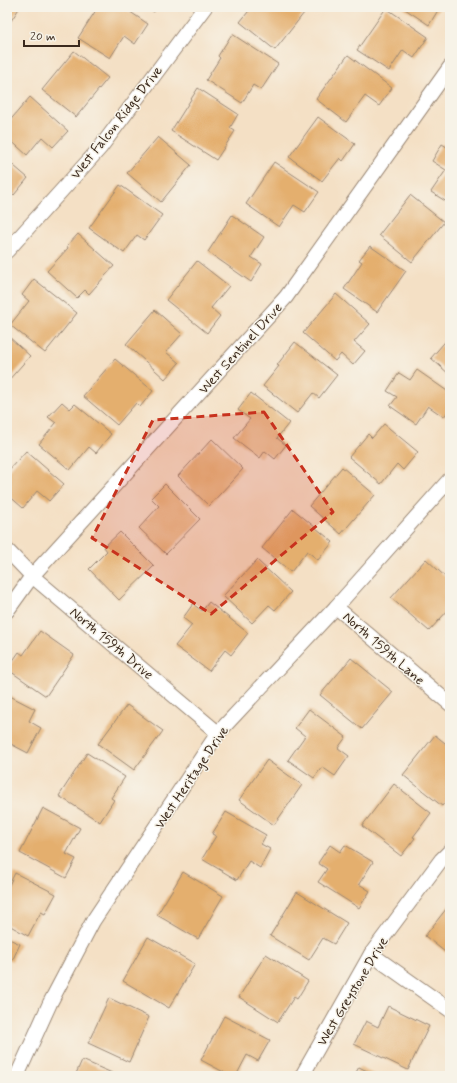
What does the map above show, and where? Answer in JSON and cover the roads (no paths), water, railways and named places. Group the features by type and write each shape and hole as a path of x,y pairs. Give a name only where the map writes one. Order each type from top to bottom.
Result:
{"street":[{"name":"West Falcon Ridge Drive","path":"7,251 100,148 205,7"},
{"name":"West Sentinel Drive","path":"7,612 32,576 286,298 450,67"},
{"name":"West Heritage Drive","path":"17,1076 50,1003 93,921 218,733 336,607 450,479"},
{"name":"North 159th Drive","path":"7,550 32,576 218,733"},
{"name":"North 159th Lane","path":"336,607 450,704"},
{"name":"West Greystone Drive","path":"302,1076 371,954 441,860 450,851"},
{"path":"371,954 450,1010"}]}
